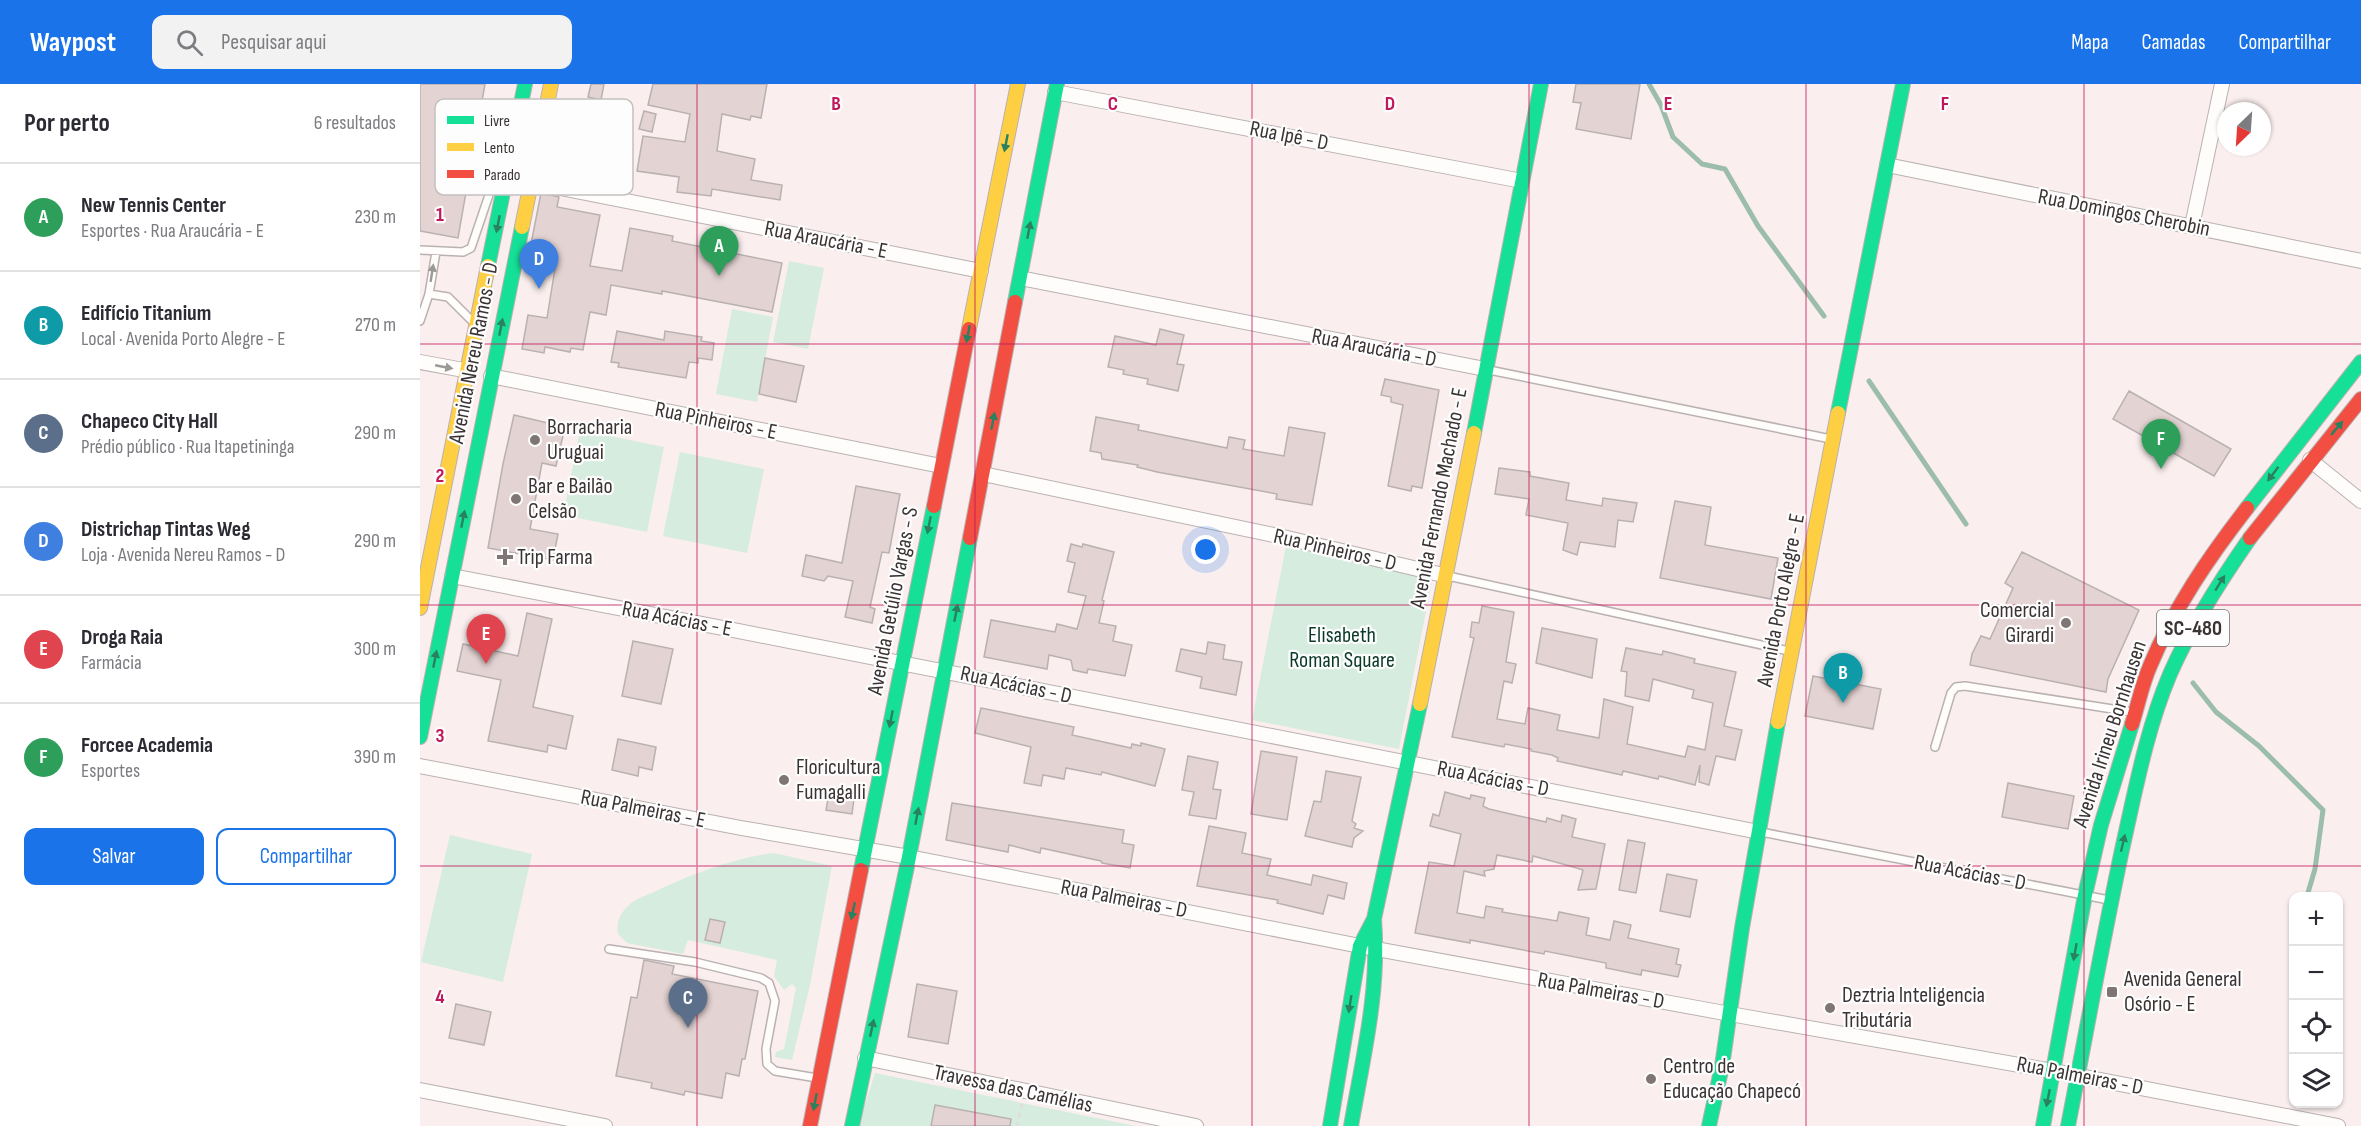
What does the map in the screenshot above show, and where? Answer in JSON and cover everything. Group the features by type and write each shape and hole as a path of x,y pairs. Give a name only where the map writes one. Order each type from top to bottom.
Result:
{"street":[{"name":"Avenida Nereu Ramos - D","path":"522,99 525,84"},
{"name":"Avenida Nereu Ramos - D","path":"548,99 551,84"},
{"name":"Avenida Fernando Machado - E","path":"1330,1126 1360,946 1374,919 1408,762 1447,576 1541,84"},
{"name":"Avenida Porto Alegre - E","path":"1709,1126 1791,651 1903,84"},
{"path":"2192,226 2222,84"},
{"name":"Avenida Getúlio Vargas - S","path":"810,1126 981,271 1015,85"},
{"name":"Rua Ipê - D","path":"1056,88 1522,181"},
{"path":"852,1126 909,857 1056,88"},
{"name":"Rua Domingos Cherobin","path":"1887,165 2361,261"},
{"name":"Avenida Nereu Ramos - D","path":"420,608 503,195"},
{"name":"Avenida Nereu Ramos - D","path":"420,737 527,195"},
{"name":"Rua Araucária - E","path":"596,195 981,271"},
{"name":"Rua Araucária - D","path":"1020,278 1485,369"},
{"path":"420,362 469,371"},
{"name":"Avenida Irineu Bornhausen","path":"2053,1071 2085,895 2101,825 2149,668 2177,609 2228,532 2361,362"},
{"name":"Rua Pinheiros - E","path":"491,376 941,465"},
{"name":"Avenida Irineu Bornhausen","path":"2078,1075 2110,900 2143,757 2170,676 2196,621 2244,545 2361,399"},
{"path":"2293,447 2361,501"},
{"name":"Rua Pinheiros - D","path":"983,474 1283,537 1447,576"},
{"name":"Rua Acácias - E","path":"452,576 902,662"},
{"name":"Rua Acácias - D","path":"902,662 1759,832"},
{"name":"Rua Palmeiras - E","path":"420,766 741,828 866,849"},
{"name":"Rua Palmeiras - D","path":"866,849 1378,950 2078,1075 2338,1126"},
{"name":"Avenida Fernando Machado - E","path":"1350,1126 1375,988 1378,950 1374,919"},
{"name":"Travessa das Camélias","path":"865,1058 1196,1126"},
{"name":"SC-480","path":"2043,1126 2053,1071"},
{"name":"SC-480","path":"2068,1126 2078,1075"},
{"path":"420,1090 605,1126"}],"lane":[{"path":"420,250 464,252 471,248 489,195"},
{"path":"420,321 429,294 436,252"},
{"path":"429,294 448,297 477,326"},
{"name":"Rua Araucária - D","path":"1485,369 1833,440"},
{"name":"Rua Pinheiros - D","path":"1447,576 1791,651"},
{"path":"1935,747 1951,693 1956,687 1965,686 2134,712"},
{"name":"Rua Acácias - D","path":"1759,832 2110,900"},
{"path":"609,949 695,962 761,978 769,983 775,1001 766,1049 767,1064 775,1071 819,1079"}],"path":[{"path":"1017,1126 1024,1091"}],"green space":[{"path":"789,261 824,268 808,349 773,342"},
{"path":"732,309 773,317 757,402 716,394"},
{"path":"580,430 664,447 647,532 563,515"},
{"path":"680,452 764,469 747,553 663,536"},
{"name":"Elisabeth Roman Square","path":"1286,546 1433,575 1399,749 1252,720"},
{"path":"450,835 532,854 503,982 421,962"},
{"path":"774,853 832,866 810,985 792,1060 775,1057 776,1052 784,1049 796,988 792,984 784,990 774,976 777,960 688,940 683,954 627,943 618,934 618,922 623,911 639,898 714,867 744,858"},
{"path":"875,1073 1136,1126 858,1126"}],"building":[{"path":"420,84 485,84 482,99 435,99 435,195 466,195 458,238 420,231"},
{"path":"591,84 604,84 601,99 588,97"},
{"path":"653,84 767,84 761,118 751,116 750,120 722,114 717,151 755,159 751,180 782,185 780,200 712,189 711,196 677,192 679,177 637,171 643,136 685,142 690,114 648,105"},
{"path":"1576,84 1640,84 1631,139 1576,129 1581,103 1573,102"},
{"path":"644,111 656,114 652,132 639,129"},
{"path":"541,195 550,195 559,197 557,207 600,215 590,266 622,271 630,228 673,236 672,241 782,263 772,312 662,291 662,294 611,285 606,315 590,312 583,350 571,348 570,352 545,347 544,353 522,349 528,315 547,318 557,256 530,249"},
{"path":"1160,329 1184,335 1177,364 1184,365 1178,391 1147,384 1148,379 1123,374 1124,370 1108,367 1115,336 1156,345"},
{"path":"617,331 664,340 665,331 702,337 701,341 714,343 712,360 698,358 698,363 689,362 686,378 618,367 619,363 611,362"},
{"path":"765,358 804,366 796,402 759,394"},
{"path":"1385,379 1439,390 1422,488 1412,486 1411,491 1388,486 1403,405 1391,402 1391,397 1381,395"},
{"path":"2129,391 2231,449 2214,476 2113,419"},
{"name":"Bar e Bailão Celsão","path":"514,415 565,427 556,466 542,463 530,529 558,534 553,560 488,548"},
{"path":"1096,417 1139,425 1138,430 1227,448 1229,437 1245,440 1243,449 1284,456 1289,427 1325,433 1312,505 1276,499 1277,494 1157,472 1137,467 1138,465 1102,459 1101,453 1090,451"},
{"path":"1499,468 1530,472 1530,476 1569,483 1566,500 1602,506 1603,498 1637,503 1633,522 1618,520 1615,547 1580,542 1577,555 1563,550 1568,523 1526,515 1529,499 1495,494"},
{"path":"856,486 900,494 889,553 882,552 870,607 875,609 872,623 845,617 853,581 828,576 824,581 802,576 806,555 842,563"},
{"path":"1675,501 1711,507 1705,545 1778,558 1771,599 1660,578"},
{"path":"1071,544 1082,547 1083,544 1114,552 1102,600 1104,601 1099,623 1116,626 1113,641 1132,645 1125,676 1088,669 1087,673 1073,670 1071,660 1049,655 1047,669 984,657 991,620 1055,632 1057,624 1077,629 1086,596 1068,592 1075,563 1067,561"},
{"name":"Comercial Girardi","path":"2022,552 2139,610 2108,679 2106,692 1970,665 1972,654 1981,636 1990,639 2013,588 2005,583"},
{"path":"1482,606 1514,612 1506,662 1516,664 1512,683 1504,681 1497,719 1525,724 1528,708 1560,715 1557,730 1599,738 1604,699 1633,707 1627,744 1685,757 1688,746 1705,750 1713,703 1692,698 1694,690 1653,679 1649,701 1625,696 1627,672 1621,671 1626,648 1662,655 1663,651 1695,659 1694,663 1736,672 1724,726 1742,730 1735,760 1716,756 1709,785 1699,782 1700,765 1695,785 1659,776 1658,779 1623,771 1622,775 1557,761 1558,758 1552,755 1531,751 1531,749 1505,744 1504,747 1452,737 1474,638 1470,637 1472,622 1479,623"},
{"path":"527,613 552,619 533,707 573,716 566,749 548,745 547,752 488,741 501,680 457,671 463,644 518,656"},
{"path":"1542,628 1597,639 1592,678 1536,663"},
{"path":"633,641 673,649 661,704 622,696"},
{"path":"1208,642 1225,645 1223,659 1242,662 1236,695 1200,688 1202,677 1176,671 1181,649 1206,654"},
{"path":"1813,676 1881,689 1873,729 1805,716"},
{"path":"981,708 1074,727 1072,735 1131,748 1132,744 1141,746 1141,743 1165,749 1155,786 1102,772 1101,775 1066,768 1064,779 1043,775 1041,786 1024,783 1031,747 975,733"},
{"path":"618,739 656,747 652,770 639,767 638,776 612,770"},
{"path":"1261,751 1297,757 1287,820 1251,814"},
{"path":"1188,756 1218,762 1213,789 1221,790 1216,819 1189,815 1194,792 1182,790"},
{"path":"1326,771 1361,777 1352,821 1356,824 1354,828 1363,831 1354,838 1352,847 1305,836 1314,801 1321,802"},
{"path":"2008,783 2074,796 2068,829 2002,817"},
{"path":"830,787 855,791 852,814 826,810"},
{"path":"1445,792 1470,799 1471,795 1485,798 1483,806 1489,809 1546,822 1547,818 1561,822 1562,815 1576,819 1572,837 1605,844 1596,889 1578,890 1583,870 1533,856 1532,862 1497,855 1494,869 1484,871 1485,876 1464,871 1457,913 1484,918 1486,906 1503,909 1502,912 1557,921 1559,912 1589,918 1586,935 1610,940 1614,921 1631,925 1628,938 1679,949 1676,964 1681,965 1678,977 1642,970 1641,975 1606,968 1606,963 1545,951 1544,954 1470,940 1470,943 1415,933 1429,862 1454,866 1461,834 1430,826 1433,814 1439,816"},
{"path":"952,803 1124,830 1122,843 1134,845 1130,868 1041,848 1040,853 1009,845 1008,852 946,840"},
{"path":"1209,826 1246,833 1242,853 1271,859 1267,875 1311,885 1313,875 1347,883 1344,899 1328,895 1323,914 1277,903 1278,900 1197,886"},
{"path":"1628,840 1645,843 1636,893 1619,890"},
{"path":"1667,874 1697,880 1690,917 1660,911"},
{"path":"710,919 725,922 720,943 705,940"},
{"path":"644,960 674,966 672,974 758,991 745,1059 742,1059 739,1076 726,1073 722,1098 685,1091 684,1095 651,1088 652,1083 616,1076 631,997 637,998"},
{"path":"917,984 957,991 948,1044 908,1037"},
{"path":"456,1004 491,1012 484,1045 449,1038"},
{"path":"935,1105 1011,1119 1010,1126 931,1126"}],"waterway":[{"path":"1649,84 1661,105 1673,137 1702,164 1725,169 1758,226 1824,316"},
{"path":"1869,381 1966,524"},
{"path":"2193,683 2216,712 2259,746 2323,810 2315,869 2308,892"}],"traffic: fast":[{"path":"522,99 525,84"},
{"path":"1015,302 1057,84"},
{"path":"1474,433 1541,84"},
{"path":"1838,413 1903,84"},
{"path":"488,266 502,195"},
{"path":"420,737 522,227"},
{"path":"2247,508 2361,362"},
{"path":"861,870 934,506"},
{"path":"852,1126 909,857 970,538"},
{"path":"2068,1126 2117,872 2155,714 2170,674 2187,639 2217,587 2250,538"},
{"path":"1330,1126 1360,946 1374,919 1420,704"},
{"path":"1709,1126 1722,1066 1742,928 1778,722"},
{"path":"2043,1126 2085,895 2101,825 2132,724"},
{"path":"1351,1126 1373,998 1374,919"}],"traffic: slow":[{"path":"548,99 551,84"},
{"path":"969,329 1018,84"},
{"path":"522,227 528,195"},
{"path":"420,608 488,266"},
{"path":"1778,722 1838,413"},
{"path":"1420,704 1474,433"}],"traffic: jam":[{"path":"970,538 1015,302"},
{"path":"934,506 969,329"},
{"path":"2250,538 2361,399"},
{"path":"2132,724 2147,673 2181,603 2219,545 2247,508"},
{"path":"810,1126 861,870"}],"place":[{"name":"New Tennis Center","path":"719,276"},
{"name":"Districhap Tintas Weg","path":"539,289"},
{"name":"Borracharia Uruguai","path":"535,440"},
{"name":"Forcee Academia","path":"2161,469"},
{"name":"Bar e Bailão Celsão","path":"516,499"},
{"name":"Trip Farma","path":"505,557"},
{"name":"Comercial Girardi","path":"2066,623"},
{"name":"Droga Raia","path":"486,664"},
{"name":"Edifício Titanium","path":"1843,703"},
{"name":"Floricultura Fumagalli","path":"784,780"},
{"name":"Avenida General Osório - E","path":"2112,992"},
{"name":"Deztria Inteligencia Tributária","path":"1830,1008"},
{"name":"Chapeco City Hall","path":"688,1028"},
{"name":"Centro de Educação Chapecó","path":"1651,1079"}]}
